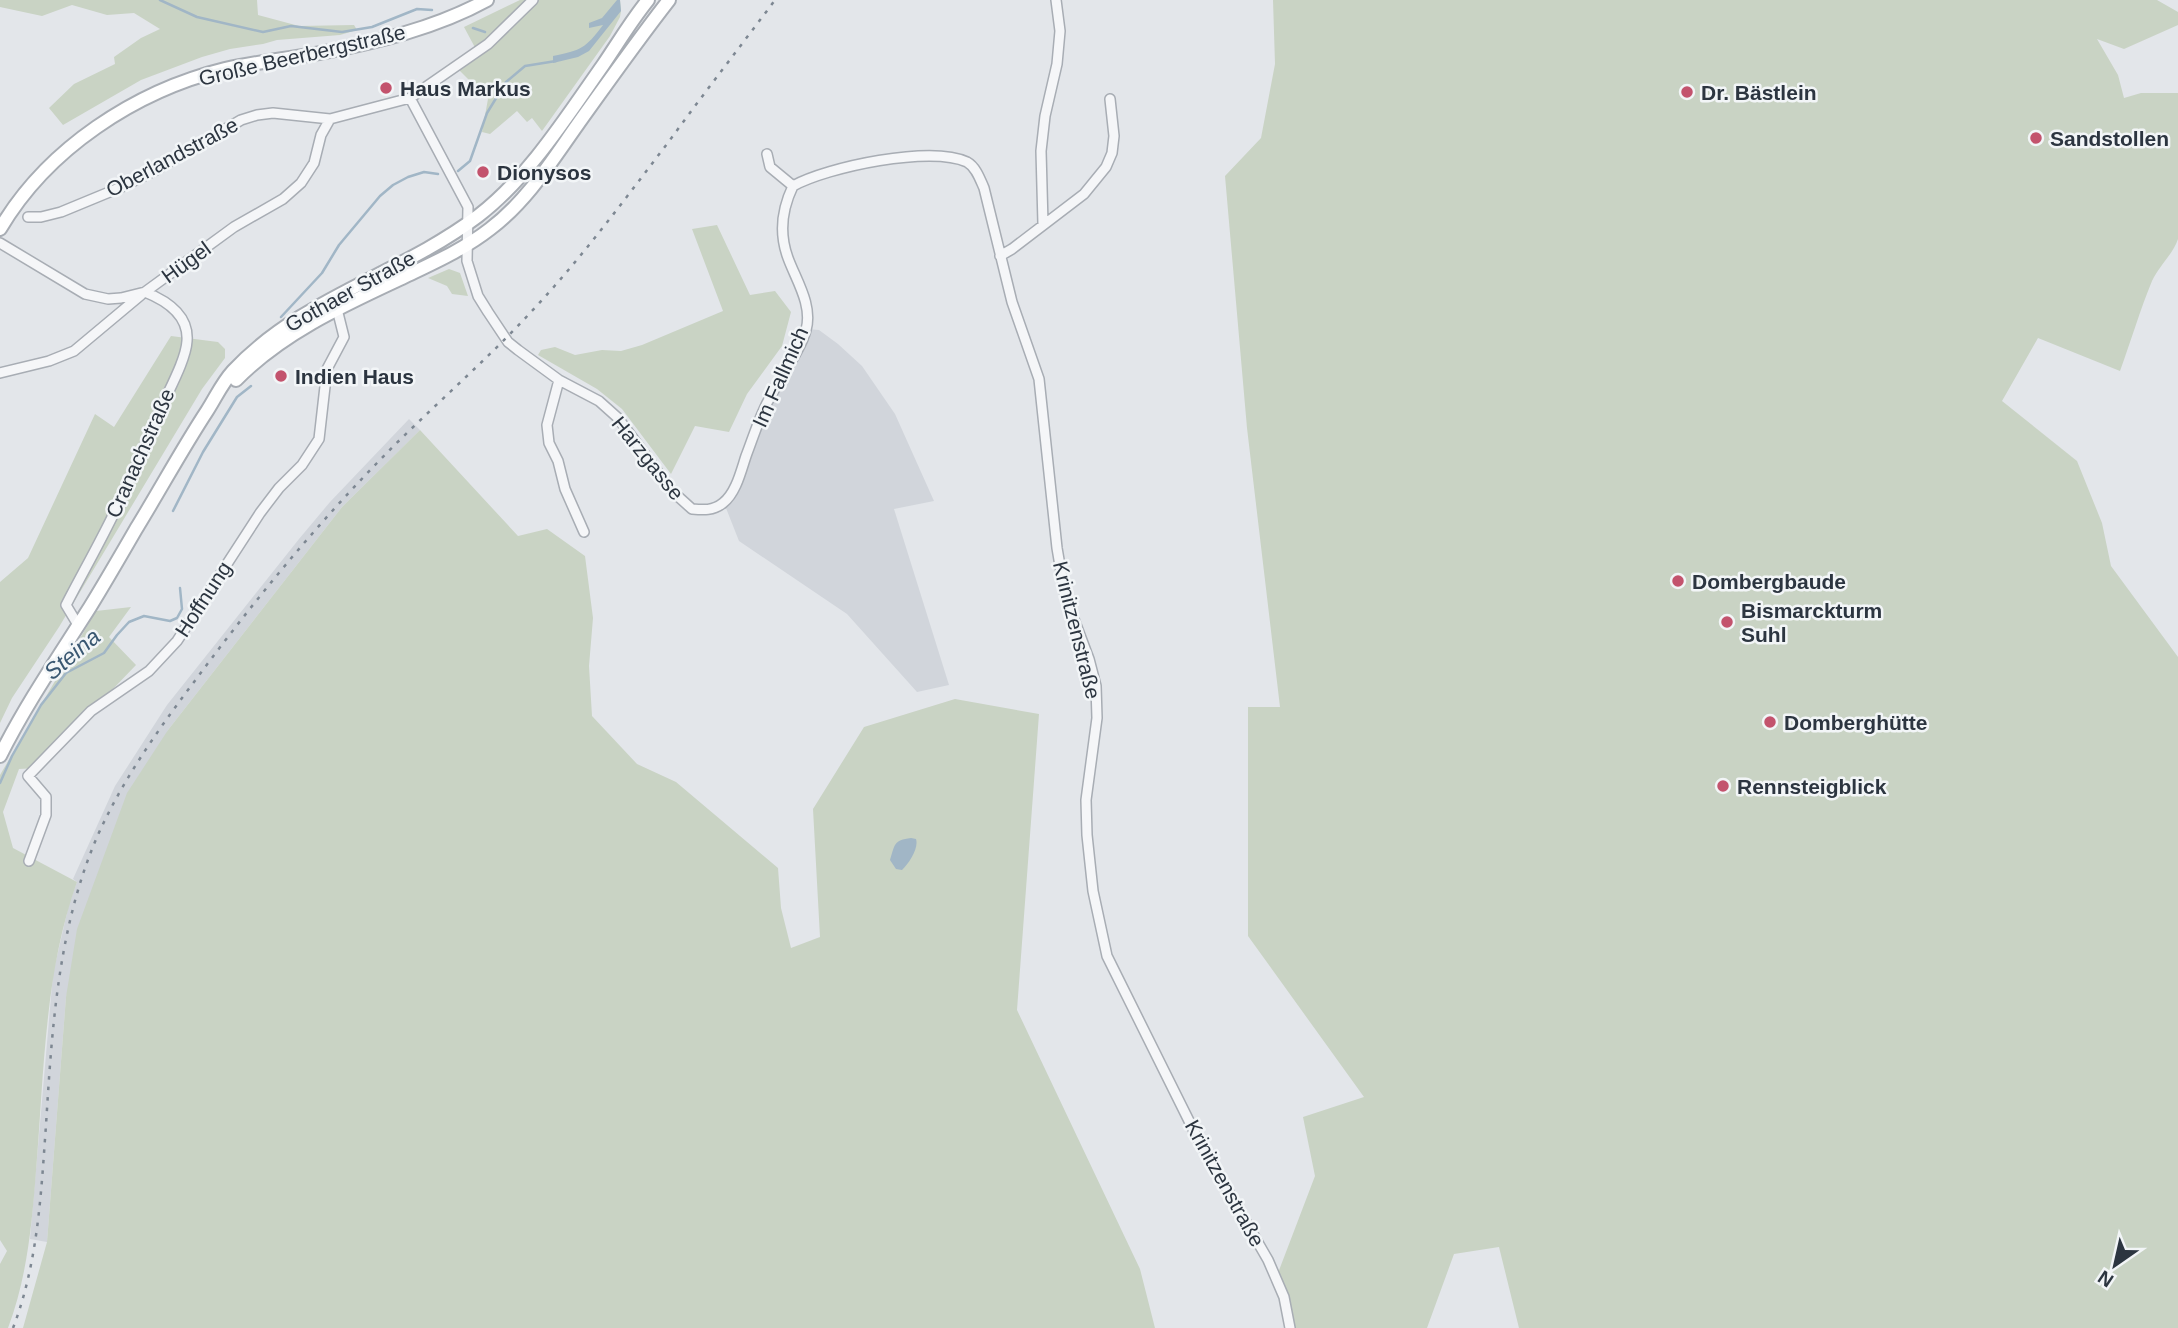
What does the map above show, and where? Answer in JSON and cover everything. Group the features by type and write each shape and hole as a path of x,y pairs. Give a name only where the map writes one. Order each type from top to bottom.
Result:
{"main road":[{"path":"458,0 466,12"},
{"name":"Große Beerbergstraße","path":"0,229 51,163 71,146 148,97 225,69 320,53 389,37 466,12 487,0"},
{"name":"Gothaer Straße","path":"335,304 468,223 503,194 529,165 648,0"},
{"path":"0,756 213,401 276,345 335,304 437,262 508,215 537,183 666,1"}],"street":[{"name":"Oberlandstraße","path":"28,217 61,212 124,186 241,120 257,115 273,113 330,119 410,98 488,44 533,0"},
{"path":"1042,224 1041,152 1060,31 1056,0"},
{"name":"Harzgasse","path":"410,98 466,202 466,245 471,276 478,296 508,342 538,367 599,401 618,418 672,491 692,509 709,510 724,503 735,487"},
{"path":"1000,256 1084,194 1106,167 1112,153 1114,136 1110,99"},
{"name":"Hügel","path":"0,243 85,294 108,299 145,292 234,227 283,198 302,183 314,163 321,135 330,119"},
{"path":"767,154 770,167 793,186"},
{"name":"Krinitzenstraße","path":"793,186 806,178 887,158 915,156 952,158 968,163 977,172 984,188 1012,302 1039,379 1057,548 1065,595 1089,659 1096,687 1097,718 1086,800 1087,835 1093,891 1107,956 1196,1135 1268,1260 1284,1297 1290,1328"},
{"name":"Im Fallmich","path":"735,487 767,402 807,329 806,308 783,242 783,215 793,186"},
{"path":"0,373 49,361 74,351 145,292"},
{"name":"Cranachstraße","path":"78,625 66,605 118,506 188,340 185,326 176,310 164,299 145,292"},
{"name":"Hoffnung","path":"29,861 46,815 46,797 27,776 91,711 149,671 177,641 260,513 279,488 302,465 319,439 327,369 344,337 335,304"},
{"path":"559,380 547,425 549,443 584,533"}],"shaded area":[{"path":"807,329 819,330 862,366 895,414 934,501 894,509 949,685 917,692 847,614 739,541 724,503 756,428"},
{"path":"409,419 420,430 342,507 168,730 66,997 47,1242 30,1239 53,974 69,904 77,882 73,879 115,786 167,705 299,539 330,502"}],"green space":[{"path":"0,0 257,0 258,15 299,26 354,25 357,30 340,35 277,40 202,57 141,80 63,125 49,108 74,84 115,64 114,57 141,38 160,29 134,13 107,15 72,5 42,16 0,7"},
{"path":"520,0 620,0 621,11 610,36 542,131 532,118 527,122 517,111 490,134 482,132 488,99 458,69 479,55 464,27"},
{"path":"1273,0 2157,0 2178,12 2178,25 2124,49 2097,39 2118,75 2124,98 2141,93 2178,93 2178,239 2152,281 2120,371 2038,338 2002,401 2077,461 2102,523 2111,566 2178,657 2178,1328 1519,1328 1499,1247 1454,1254 1427,1328 1294,1328 1288,1296 1278,1273 1315,1176 1303,1117 1364,1097 1248,936 1248,707 1280,707 1247,428 1225,176 1261,138 1275,64"},
{"path":"717,225 750,295 775,291 791,312 782,346 747,394 729,432 695,426 671,474 622,409 597,389 538,355 541,350 555,347 575,355 602,350 621,351 723,311 692,229"},
{"path":"449,269 460,273 468,296 452,294 447,286 428,278"},
{"path":"171,336 218,342 225,349 225,358 202,389 59,627 12,698 0,723 0,582 28,558 95,414 114,427"},
{"path":"420,430 518,536 547,529 585,556 593,618 589,666 592,716 637,764 676,782 778,868 781,908 791,948 820,937 813,809 864,727 955,699 1039,714 1017,1010 1140,1269 1155,1328 23,1328 47,1242 66,997 77,929 127,793 168,730 342,507"},
{"path":"131,607 109,637 136,665 37,768 19,769 3,812 13,848 77,882 58,952 47,1025 28,1251 8,1328 0,1328 0,1264 7,1251 0,1240 0,775 96,611"}],"water":[{"path":"617,0 620,0 621,11 589,51 578,57 553,63 553,56 587,44 603,25 589,28 589,23 602,18"},
{"path":"916,839 917,843 913,855 902,870 896,869 890,860 894,847 901,840"}],"waterway":[{"path":"160,0 197,17 263,32 291,26 342,32 372,27 417,9 432,10"},
{"path":"473,28 485,32"},
{"name":"Steina","path":"458,171 470,161 487,113 506,82 525,66 556,61"},
{"name":"Steina","path":"281,317 322,273 339,245 380,196 408,177 424,172 438,174"},
{"name":"Steina","path":"173,511 203,452 237,397 251,386"},
{"name":"Steina","path":"0,783 41,705 66,673 104,653 129,622 144,616 170,621 177,618 182,609 180,588"}],"railway":[{"path":"13,1328 28,1279 37,1228 54,1015 65,943 84,872 97,837 118,796 167,719 282,570 328,515 377,463 512,332 549,292 602,228 775,0"}],"place":[{"name":"Haus Markus","path":"386,88"},
{"name":"Dr. Bästlein","path":"1687,92"},
{"name":"Sandstollen","path":"2036,138"},
{"name":"Dionysos","path":"483,172"},
{"name":"Indien Haus","path":"281,376"},
{"name":"Dombergbaude","path":"1678,581"},
{"name":"Bismarckturm Suhl","path":"1727,622"},
{"name":"Domberghütte","path":"1770,722"},
{"name":"Rennsteigblick","path":"1723,786"}]}
